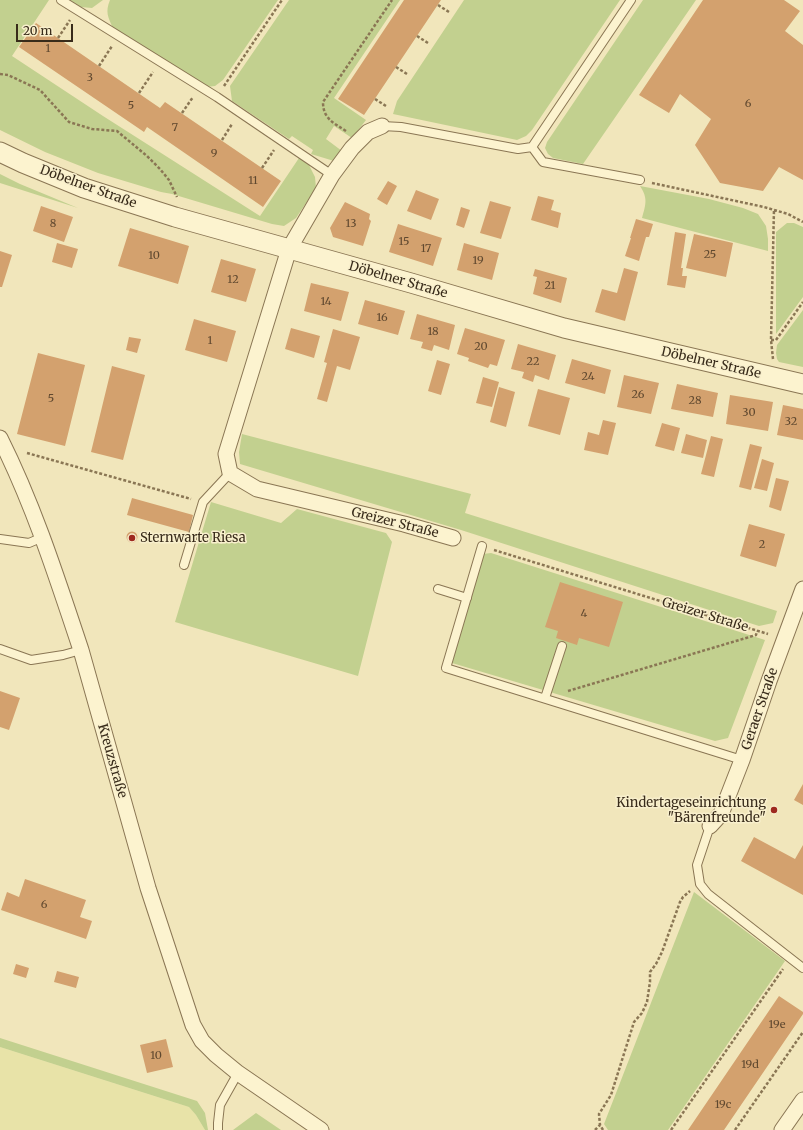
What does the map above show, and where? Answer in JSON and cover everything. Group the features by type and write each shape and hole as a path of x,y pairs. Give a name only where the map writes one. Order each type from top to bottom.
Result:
{"street":[{"path":"230,473 226,454 289,249 332,175 352,148 368,132 382,126"},
{"name":"Döbelner Straße","path":"0,152 84,188 175,217 564,328 803,384"},
{"name":"Kreuzstraße","path":"2,442 43,537 80,650 148,888 193,1025 202,1041 238,1073 322,1130"},
{"name":"Greizer Straße","path":"230,473 257,490 404,524 453,538"},
{"name":"Geraer Straße","path":"710,826 721,814 742,760 803,588"},
{"path":"782,1130 803,1100"}],"lane":[{"path":"61,0 217,97 332,175"},
{"path":"382,126 401,127 518,149 532,147 631,0"},
{"path":"532,147 543,162 640,180"},
{"path":"184,565 203,502 230,473"},
{"path":"0,539 29,543 43,537"},
{"path":"482,546 446,668 742,760"},
{"path":"438,589 467,598"},
{"path":"545,698 562,646"},
{"path":"0,649 32,660 63,655 80,650"},
{"path":"710,826 696,865 700,884 708,894 803,968"},
{"path":"218,1130 220,1105 238,1073"}],"path":[{"path":"217,97 282,0"},
{"path":"360,140 328,118 323,110 323,102 392,0"},
{"path":"438,5 449,12"},
{"path":"58,38 76,10"},
{"path":"417,36 428,43"},
{"path":"99,66 119,37"},
{"path":"139,93 160,62"},
{"path":"396,67 407,74"},
{"path":"0,74 8,75 40,90 69,122 92,129 117,131 132,143 147,156 168,180 178,200 175,217"},
{"path":"182,113 200,87"},
{"path":"375,99 386,106"},
{"path":"222,140 240,113"},
{"path":"262,168 281,140"},
{"path":"640,180 774,209 803,222"},
{"path":"774,209 771,340 775,378"},
{"path":"771,340 776,340 803,302"},
{"path":"2,442 203,502"},
{"name":"Greizer Straße","path":"482,546 785,640"},
{"path":"545,698 756,635 757,631"},
{"path":"603,1130 600,1125 599,1114 611,1094 634,1022 642,1013 647,1002 650,972 662,952 680,902 683,897 700,884"},
{"path":"671,1130 790,959"},
{"path":"735,1130 803,1032"},
{"path":"595,1130 600,1125"}],"shaded area":[{"path":"0,1047 189,1107 205,1130 0,1130"}],"green space":[{"path":"0,0 49,0 12,56 260,216 299,158 309,165 315,177 316,188 296,218 284,226 272,224 98,173 45,152 0,130"},
{"path":"70,0 103,0 92,8 81,7"},
{"path":"110,0 278,0 223,80 215,86 206,87 113,28 108,14"},
{"path":"289,0 400,0 334,98 366,120 352,138 334,126 326,139 342,151 334,161 311,154 313,150 292,136 289,139 232,101 230,86"},
{"path":"464,0 620,0 532,130 526,136 517,140 393,114 397,101"},
{"path":"643,0 696,0 583,164 553,158 548,154 545,148 547,142"},
{"path":"0,174 20,184 78,208 0,183"},
{"path":"640,186 709,199 743,208 758,214 766,226 768,251 642,218 646,201"},
{"path":"787,223 794,223 803,227 803,297 776,334 776,232"},
{"path":"803,310 803,367 779,362 776,353 777,345"},
{"path":"242,434 471,494 465,513 777,611 773,623 759,626 461,530 240,464 239,452"},
{"path":"211,502 281,523 297,509 386,533 392,542 358,676 175,622"},
{"path":"491,553 765,640 728,738 715,741 452,663 483,554"},
{"path":"694,892 785,961 668,1130 608,1130 604,1124"},
{"path":"0,1038 197,1101 205,1113 208,1130 205,1130 189,1107 0,1047"},
{"path":"256,1113 281,1130 233,1130"}],"building":[{"path":"404,0 441,0 364,115 338,99"},
{"path":"703,0 784,0 800,11 785,31 803,45 803,180 779,167 763,191 720,183 695,145 711,119 680,94 669,113 639,95"},
{"path":"36,23 160,108 165,102 281,181 263,207 147,127 144,132 19,47"},
{"path":"388,181 397,186 387,205 377,199"},
{"path":"416,190 439,199 431,220 407,211"},
{"path":"538,196 554,200 551,210 561,213 558,228 531,220"},
{"path":"490,201 511,207 501,239 480,233"},
{"path":"345,202 370,214 369,219 371,221 363,246 333,237 330,228"},
{"path":"41,206 73,217 64,242 33,231"},
{"path":"461,207 470,210 464,228 456,225"},
{"path":"636,219 653,224 649,237 646,237 639,261 625,256"},
{"path":"398,224 442,238 433,266 389,252"},
{"path":"130,228 189,246 178,284 118,266"},
{"path":"675,232 686,234 681,268 683,268 682,276 687,276 685,288 667,285"},
{"path":"694,234 733,243 726,277 686,268"},
{"path":"57,243 78,249 72,268 52,262"},
{"path":"464,243 499,253 492,280 457,270"},
{"path":"0,251 12,255 2,287 0,287"},
{"path":"221,259 256,269 246,302 211,292"},
{"path":"624,268 638,272 625,321 595,312 602,289 617,293"},
{"path":"535,269 567,278 561,303 533,294 537,277 533,276"},
{"path":"311,283 349,292 341,321 304,311"},
{"path":"365,300 405,311 398,335 358,324"},
{"path":"417,314 455,325 449,350 434,345 432,351 421,348 423,342 410,339"},
{"path":"194,319 236,331 227,362 185,350"},
{"path":"291,328 320,336 314,358 285,349"},
{"path":"465,328 505,340 497,366 490,364 488,368 468,361 469,358 457,354"},
{"path":"333,329 360,337 350,370 337,366 327,402 317,399 327,363 324,362"},
{"path":"129,337 141,339 137,353 126,350"},
{"path":"518,344 556,355 549,380 535,375 533,382 522,378 524,372 511,369"},
{"path":"38,353 85,365 65,446 17,434"},
{"path":"572,359 611,370 605,394 565,383"},
{"path":"437,360 450,364 441,395 428,391"},
{"path":"112,366 145,375 123,460 91,452"},
{"path":"624,375 659,383 651,414 617,407"},
{"path":"483,377 499,382 492,407 476,403"},
{"path":"677,384 718,393 713,417 671,409"},
{"path":"499,387 515,392 506,427 490,422"},
{"path":"538,389 570,398 560,435 528,426"},
{"path":"730,395 773,402 768,431 726,424"},
{"path":"783,405 803,409 803,440 777,435"},
{"path":"603,420 616,423 608,455 584,450 588,432 599,435"},
{"path":"662,423 680,428 674,451 655,446"},
{"path":"686,434 707,440 703,458 681,453"},
{"path":"711,436 723,439 714,477 701,474"},
{"path":"750,444 762,447 751,490 739,487"},
{"path":"762,459 774,463 767,491 754,488"},
{"path":"776,478 789,481 781,511 769,507"},
{"path":"132,498 193,515 189,532 127,515"},
{"path":"749,524 785,534 776,567 740,556"},
{"name":"Sternwarte Riesa","path":"132,531 136,533 138,537 136,541 132,543 128,541 126,537 128,533"},
{"path":"560,582 623,602 609,647 579,638 577,645 556,638 558,631 545,627"},
{"path":"0,691 20,698 9,730 0,727"},
{"path":"803,784 803,805 794,800"},
{"path":"754,837 795,859 803,845 803,895 741,861"},
{"path":"25,879 86,900 80,917 92,921 86,939 1,910 7,892 19,897"},
{"path":"16,964 29,968 26,978 13,974"},
{"path":"57,971 79,977 76,988 54,982"},
{"path":"779,996 803,1012 803,1014 724,1130 688,1130"},
{"path":"166,1039 173,1067 147,1073 140,1045"}],"place":[{"name":"Sternwarte Riesa","path":"132,538"},
{"name":"Kindertageseinrichtung \"Bärenfreunde\"","path":"774,810"}]}
